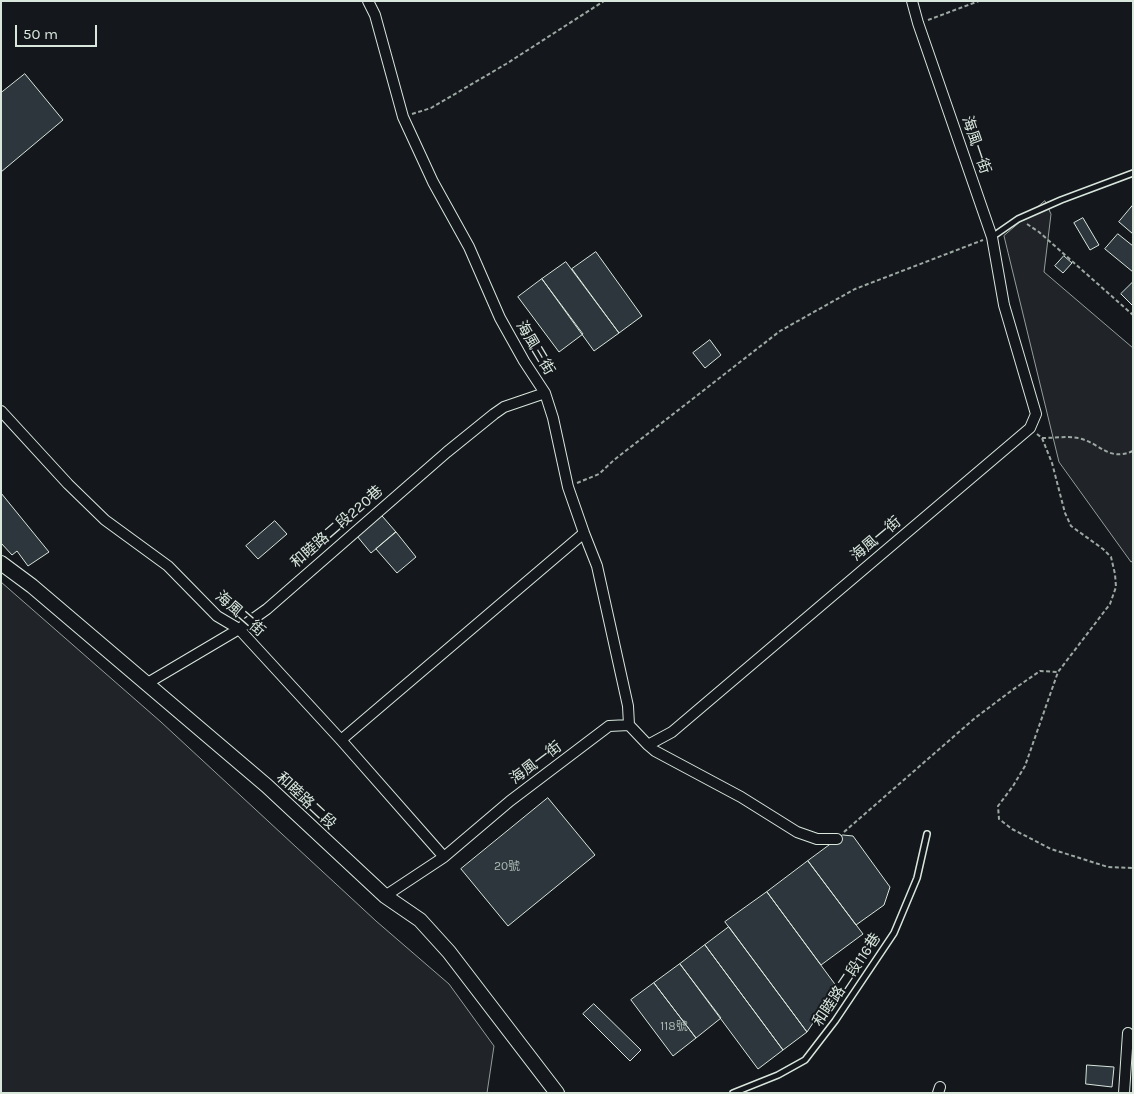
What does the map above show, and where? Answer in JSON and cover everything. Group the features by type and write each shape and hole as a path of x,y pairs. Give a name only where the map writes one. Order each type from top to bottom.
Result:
{"street":[{"name":"海風三街","path":"368,1 374,15 403,117 433,182 469,247 500,318 545,394 553,418 568,487 597,566 628,706 629,725"},
{"name":"海風一街","path":"648,745 672,732 1030,428 1036,414 1004,305 992,237 912,1"},
{"name":"和睦路二段220巷","path":"146,684 239,629 267,608 447,452 494,414 504,407 545,394"},
{"name":"海風二街","path":"3,417 105,520 168,566 217,616 239,629 341,740 444,857"},
{"path":"341,740 584,533"},
{"name":"和睦路二段","path":"1,563 32,586 267,786 384,896 420,920 449,952 557,1093"},
{"name":"海風一街","path":"384,896 444,857 510,801 609,726 629,725"},
{"path":"629,725 655,752 741,798 797,832 816,839 836,838"},
{"path":"1124,1093 1128,1033"}],"lane":[{"path":"992,237 1018,220 1062,200 1133,173"},
{"name":"和睦路二段116巷","path":"732,1093 778,1075 806,1060 835,1022 894,933 917,878 927,834"}],"path":[{"path":"403,117 432,108 506,64 604,1"},
{"path":"918,23 979,1"},
{"path":"1018,220 1039,232 1133,315"},
{"path":"568,487 599,474 614,460 780,331 855,289 992,237"},
{"path":"1030,428 1042,438 1052,462 1065,512 1071,526 1111,557 1116,587 1110,604 1058,672 1025,766 998,806 999,820 1051,850 1108,867 1133,868"},
{"path":"1042,438 1076,438 1092,442 1110,454 1124,455 1133,451"},
{"path":"836,838 975,718 1010,691 1040,671 1058,672"}],"shaded area":[{"path":"1045,201 1051,214 1044,272 1133,348 1133,561 1131,562 1059,462 1004,236"},
{"path":"1,582 161,722 376,921 449,984 494,1046 487,1093 1,1093"}],"building":[{"path":"25,74 63,120 1,172 1,93"},
{"path":"1133,205 1133,234 1119,222"},
{"path":"1083,218 1099,245 1090,250 1074,223"},
{"path":"1118,234 1133,246 1133,272 1105,249"},
{"path":"596,252 642,316 619,333 572,269"},
{"path":"1064,256 1072,263 1063,273 1055,266"},
{"path":"566,262 619,333 594,351 542,279"},
{"path":"542,279 583,334 559,352 518,297"},
{"path":"1133,282 1133,306 1121,294"},
{"path":"710,340 721,355 705,368 693,353"},
{"path":"1,493 49,552 28,566 17,551 12,555 1,543"},
{"path":"376,509 396,532 371,553 352,530"},
{"path":"275,521 287,534 258,559 246,546"},
{"path":"396,532 416,557 397,573 376,549"},
{"path":"548,798 595,855 508,926 461,869"},
{"path":"843,835 853,836 890,887 884,905 856,925 808,861"},
{"path":"808,861 863,934 821,965 767,892"},
{"path":"767,892 837,987 807,1032 725,922"},
{"path":"729,927 807,1032 783,1050 705,945"},
{"path":"705,945 783,1050 758,1069 680,964"},
{"path":"680,964 721,1018 696,1038 654,983"},
{"path":"654,983 696,1038 673,1056 631,1000"},
{"path":"594,1004 641,1050 630,1061 583,1014"},
{"path":"1087,1065 1114,1067 1112,1087 1086,1084"}]}
